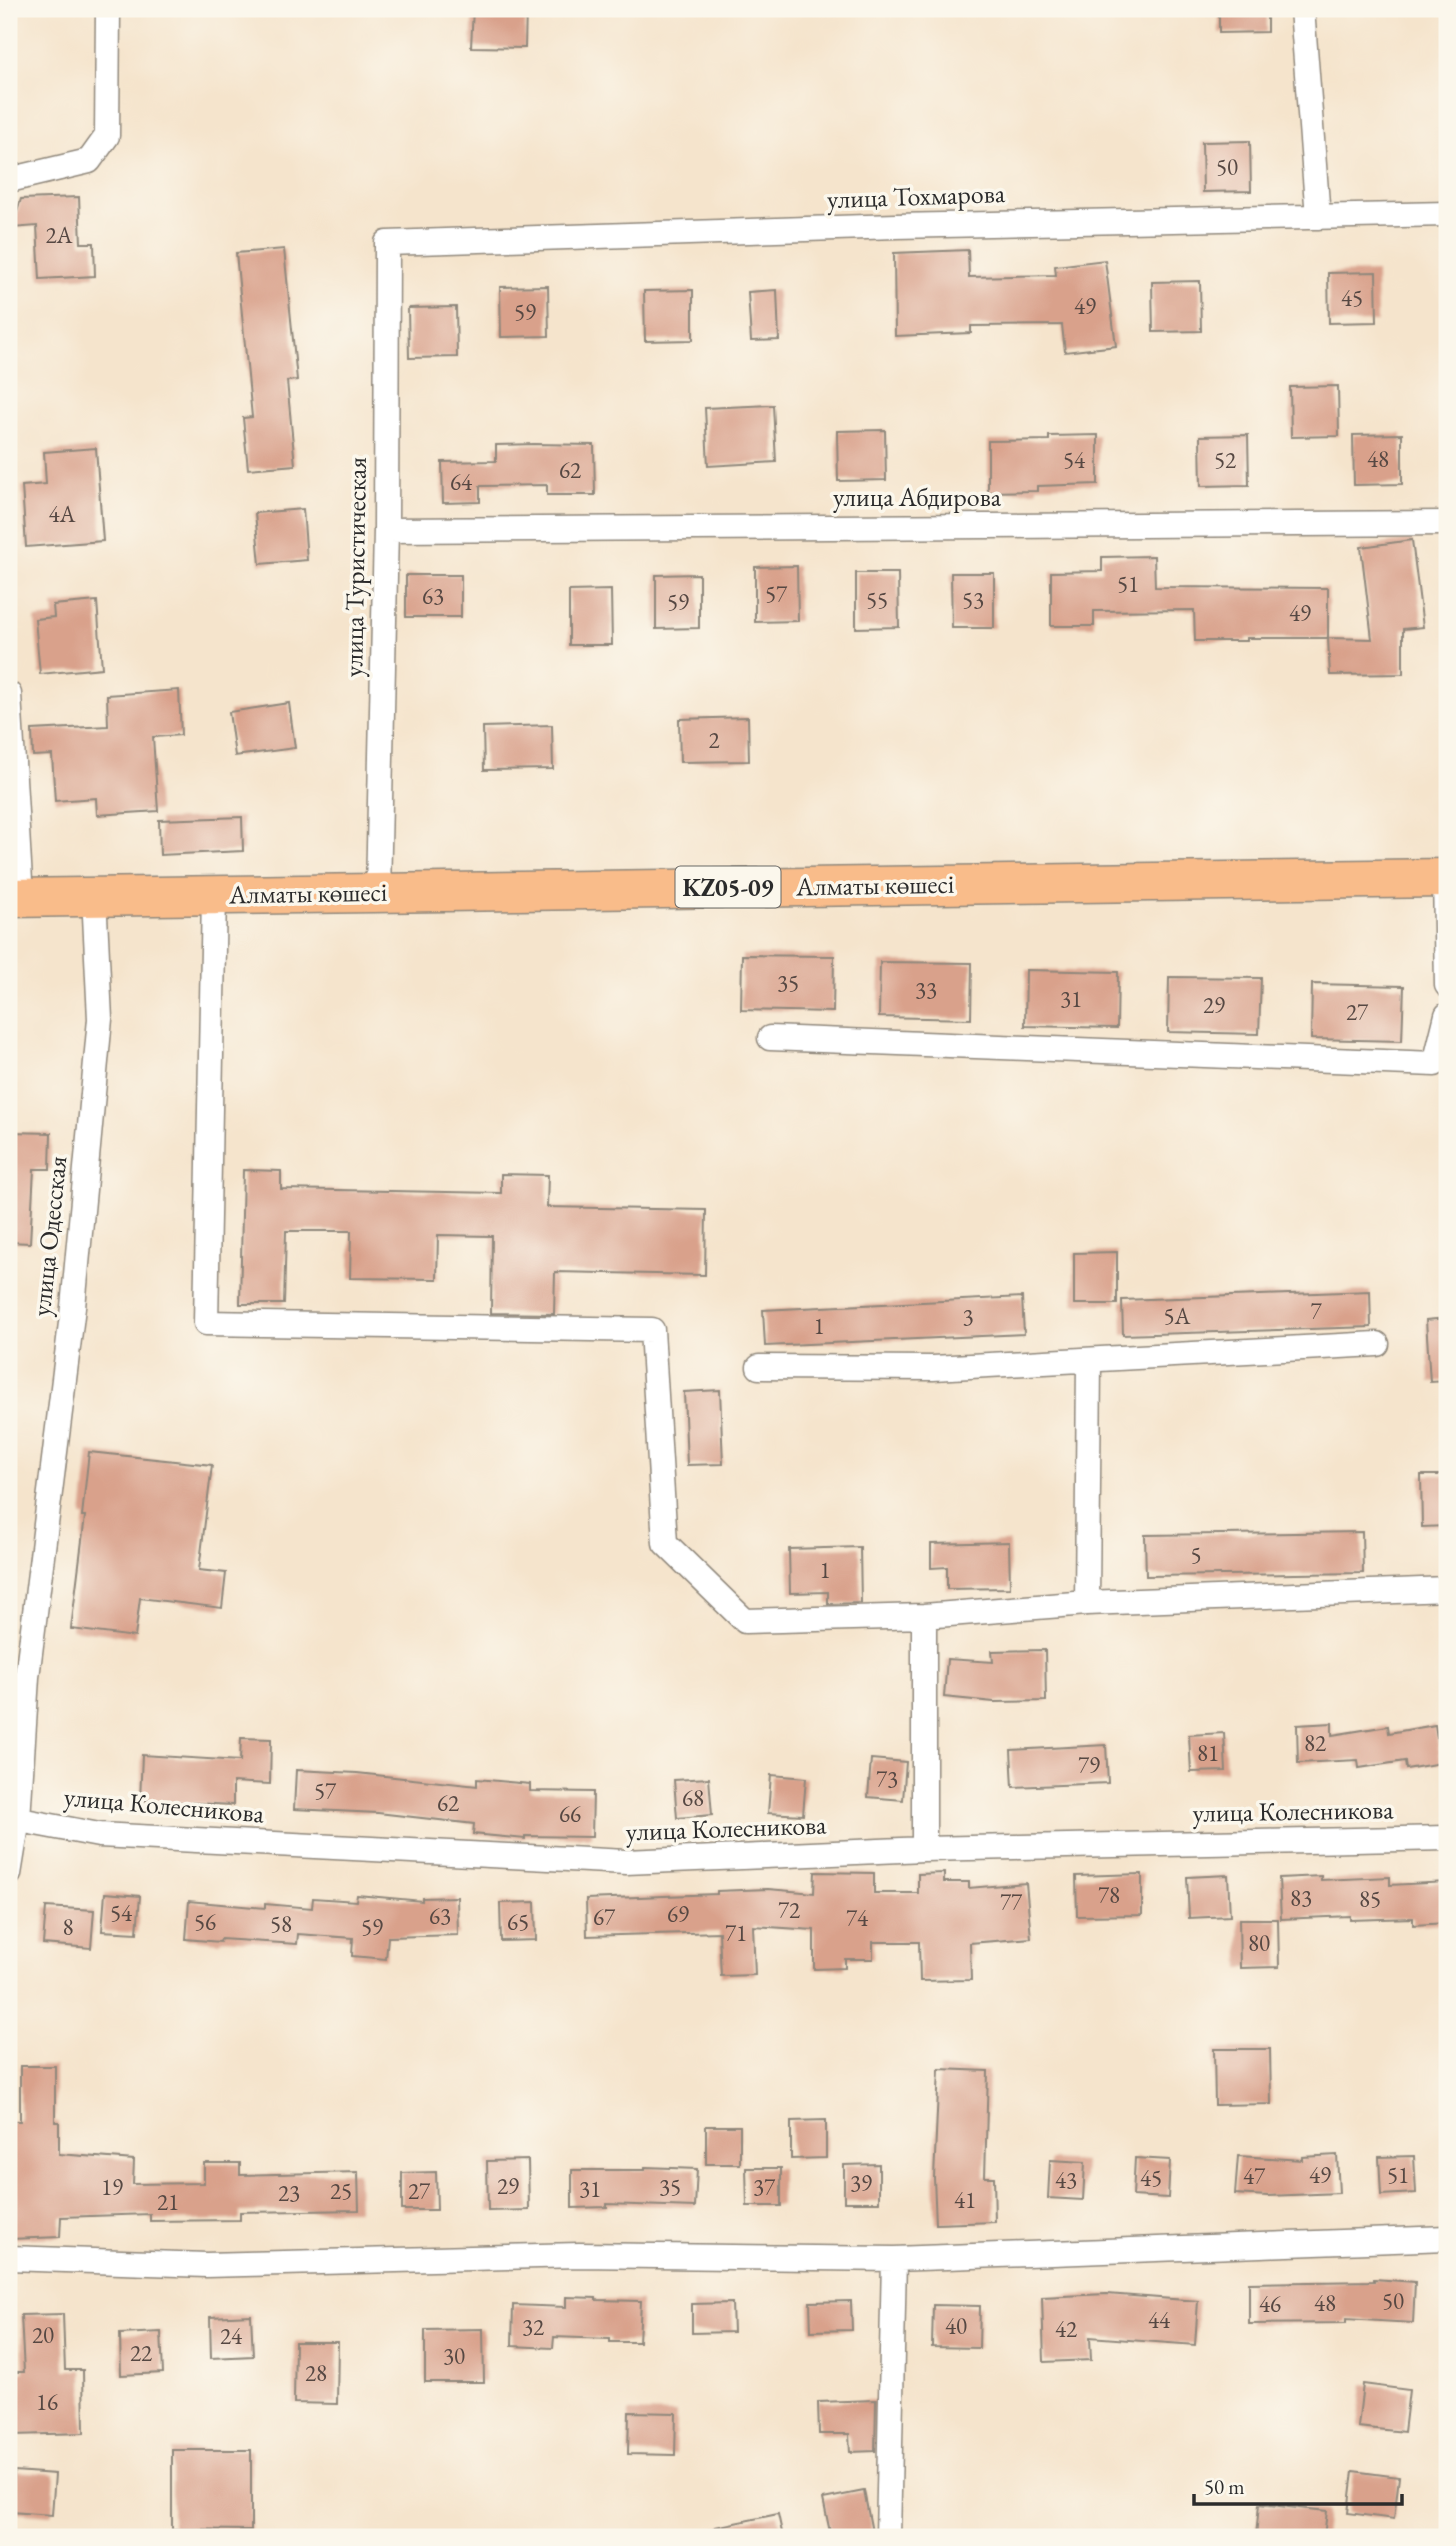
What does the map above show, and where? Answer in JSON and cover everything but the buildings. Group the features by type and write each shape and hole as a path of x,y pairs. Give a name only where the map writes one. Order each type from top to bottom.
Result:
{"main road":[{"name":"Алматы көшесі","path":"15,898 1446,878"}],"street":[{"path":"9,180 89,161 107,136 108,9"},
{"path":"1303,9 1318,217"},
{"name":"улица Тохмарова","path":"387,243 896,226 1447,214"},
{"name":"улица Туристическая","path":"378,892 386,530 387,243"},
{"name":"улица Абдирова","path":"386,530 1447,523"},
{"path":"9,694 15,898"},
{"path":"1446,878 1447,985"},
{"path":"214,894 206,1323 652,1330 665,1543 745,1621 925,1616 1087,1603 1447,1589"},
{"name":"улица Одесская","path":"9,1874 27,1677 73,1307 100,1019 94,895"},
{"path":"770,1038 1435,1064 1447,1015"},
{"path":"759,1367 933,1368 1377,1345"},
{"path":"1087,1603 1089,1360"},
{"path":"923,1849 925,1616"},
{"name":"улица Колесникова","path":"13,1819 99,1835 625,1863 923,1849 1447,1838"},
{"path":"9,2258 206,2265 579,2255 894,2259 1447,2238"},
{"path":"888,2537 894,2259"}]}
